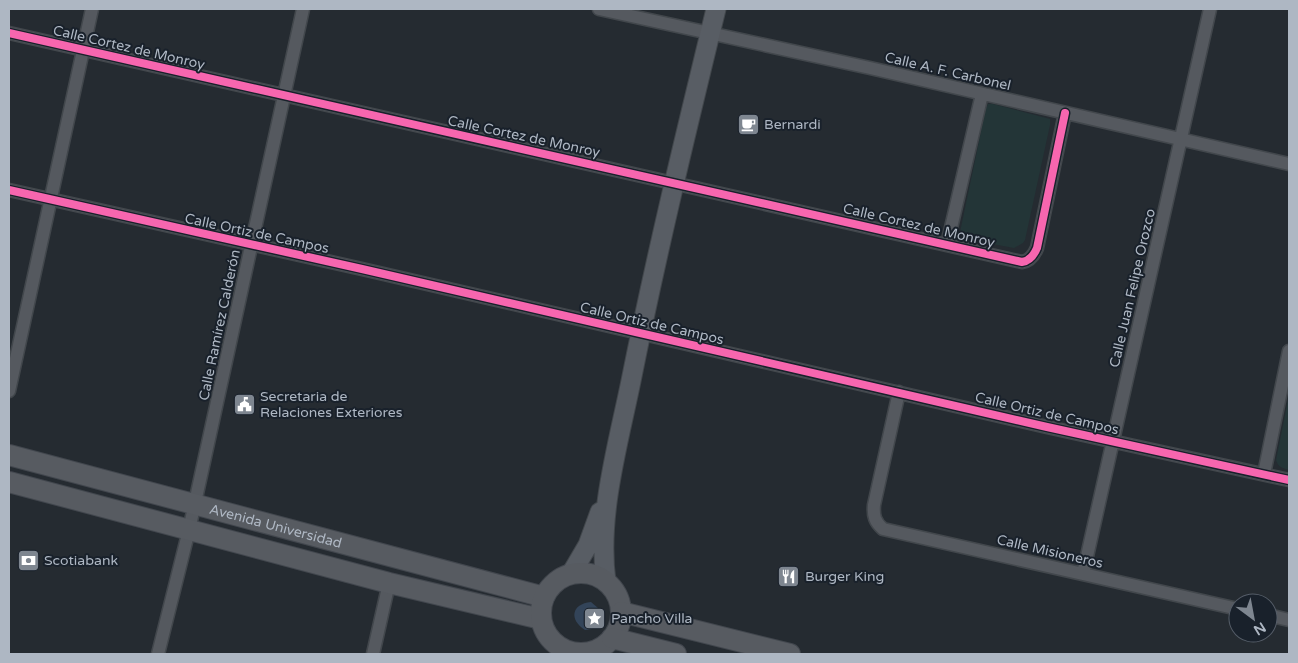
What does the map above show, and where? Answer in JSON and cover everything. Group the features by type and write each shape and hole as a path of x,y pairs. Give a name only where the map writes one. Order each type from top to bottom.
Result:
{"main road":[{"path":"606,582 604,550 610,485 640,334 716,9"},
{"name":"Avenida Universidad","path":"9,455 544,597"},
{"name":"Avenida Universidad","path":"9,482 389,583 541,619"},
{"path":"571,574 588,545 610,485"},
{"path":"571,574 597,576 606,582 614,590 621,612 612,638 599,649 582,654 561,651 545,631 541,619 544,597 561,578 571,574"},
{"path":"621,612 790,654"},
{"path":"612,638 676,654"}],"street":[{"path":"9,391 92,9"},
{"name":"Calle Ramírez Calderón","path":"158,654 195,504 303,9"},
{"name":"Calle A. F. Carbonel","path":"599,9 1289,164"},
{"name":"Calle Juan Felipe Orozco","path":"1083,574 1210,9"},
{"name":"Calle Cortez de Monroy","path":"9,32 1022,262 1032,257 1037,248 1065,113"},
{"path":"947,245 982,94"},
{"name":"Calle Ortiz de Campos","path":"9,190 1289,480"},
{"path":"1264,474 1289,351"},
{"name":"Calle Misioneros","path":"898,392 874,505 873,515 883,530 1228,607"},
{"path":"373,654 389,583"}],"shaded area":[{"path":"988,104 1050,119 1025,240 1014,248 966,239 960,232"},
{"path":"1289,395 1289,470 1281,467 1276,460"}],"water":[{"path":"591,602 598,608 592,629 585,630 576,622 574,613 579,606"}],"cycle path":[{"path":"9,33 1022,262 1031,257 1037,248 1065,113"},
{"path":"9,190 362,269 1047,427 1289,480"}],"place":[{"name":"Bernardi","path":"748,124"},
{"name":"Secretaria de Relaciones Exteriores","path":"244,404"},
{"name":"Scotiabank","path":"28,560"},
{"name":"Burger King","path":"789,576"},
{"name":"Pancho Villa","path":"595,618"}]}
